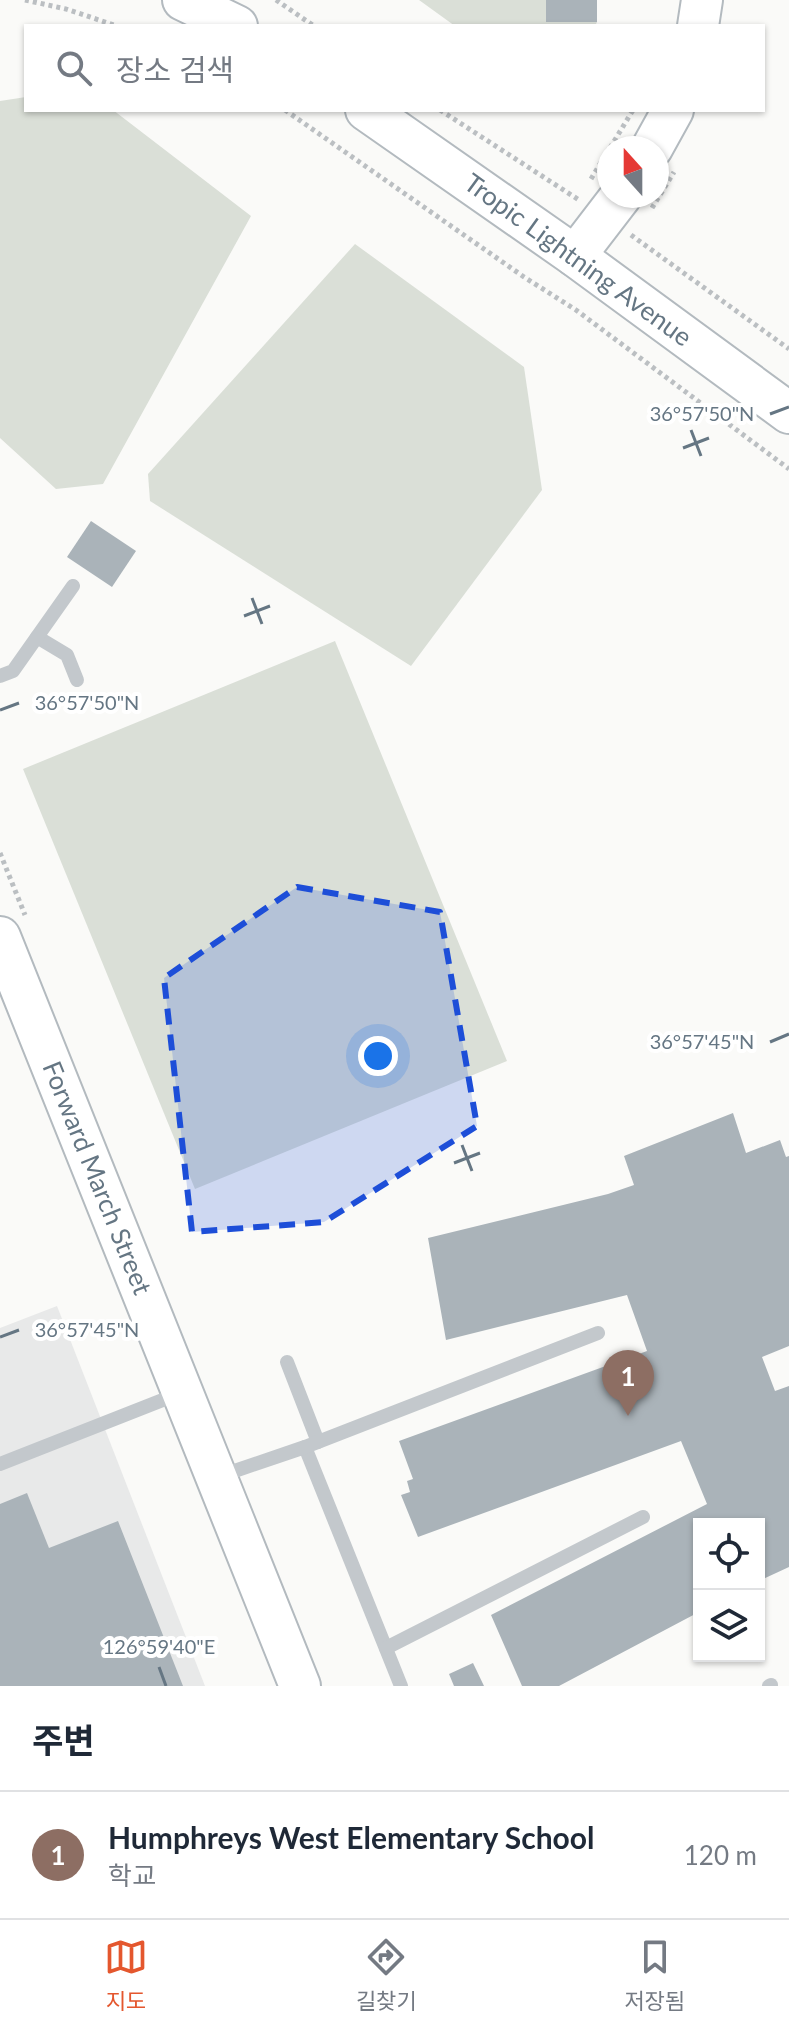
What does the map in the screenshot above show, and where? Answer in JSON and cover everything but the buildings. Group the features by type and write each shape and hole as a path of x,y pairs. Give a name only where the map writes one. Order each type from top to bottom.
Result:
{"street":[{"path":"183,0 233,24"},
{"path":"698,24 702,0"},
{"name":"Tropic Lightning Avenue","path":"369,112 575,256 789,413"},
{"path":"659,136 672,112"},
{"path":"575,256 612,208"},
{"name":"Forward March Street","path":"0,937 15,988 300,1686"}],"lane":[{"path":"0,676 13,671 73,586"},
{"path":"37,637 67,655 77,680"},
{"path":"216,1477 312,1445 598,1333"},
{"path":"287,1362 312,1445 401,1686"},
{"path":"0,1464 182,1392"},
{"path":"386,1648 643,1517"}],"path":[{"path":"25,0 111,24"},
{"path":"276,0 311,24"},
{"path":"288,112 576,310 789,469"},
{"path":"617,136 632,112"}],"highlighted area":[{"path":"297,887 440,912 477,1126 324,1222 192,1232 164,978"}],"shaded area":[{"path":"419,0 546,0 546,22 597,22 596,24 452,24"},
{"path":"24,97 24,112 116,112 251,216 103,484 56,489 0,438 0,101"},
{"path":"355,244 524,367 542,490 411,666 150,501 148,474"},
{"path":"335,641 507,1061 195,1189 23,769"},
{"path":"57,1306 205,1686 0,1686 0,1328"}],"place":[{"name":"Humphreys West Elementary School","path":"628,1416"}]}
